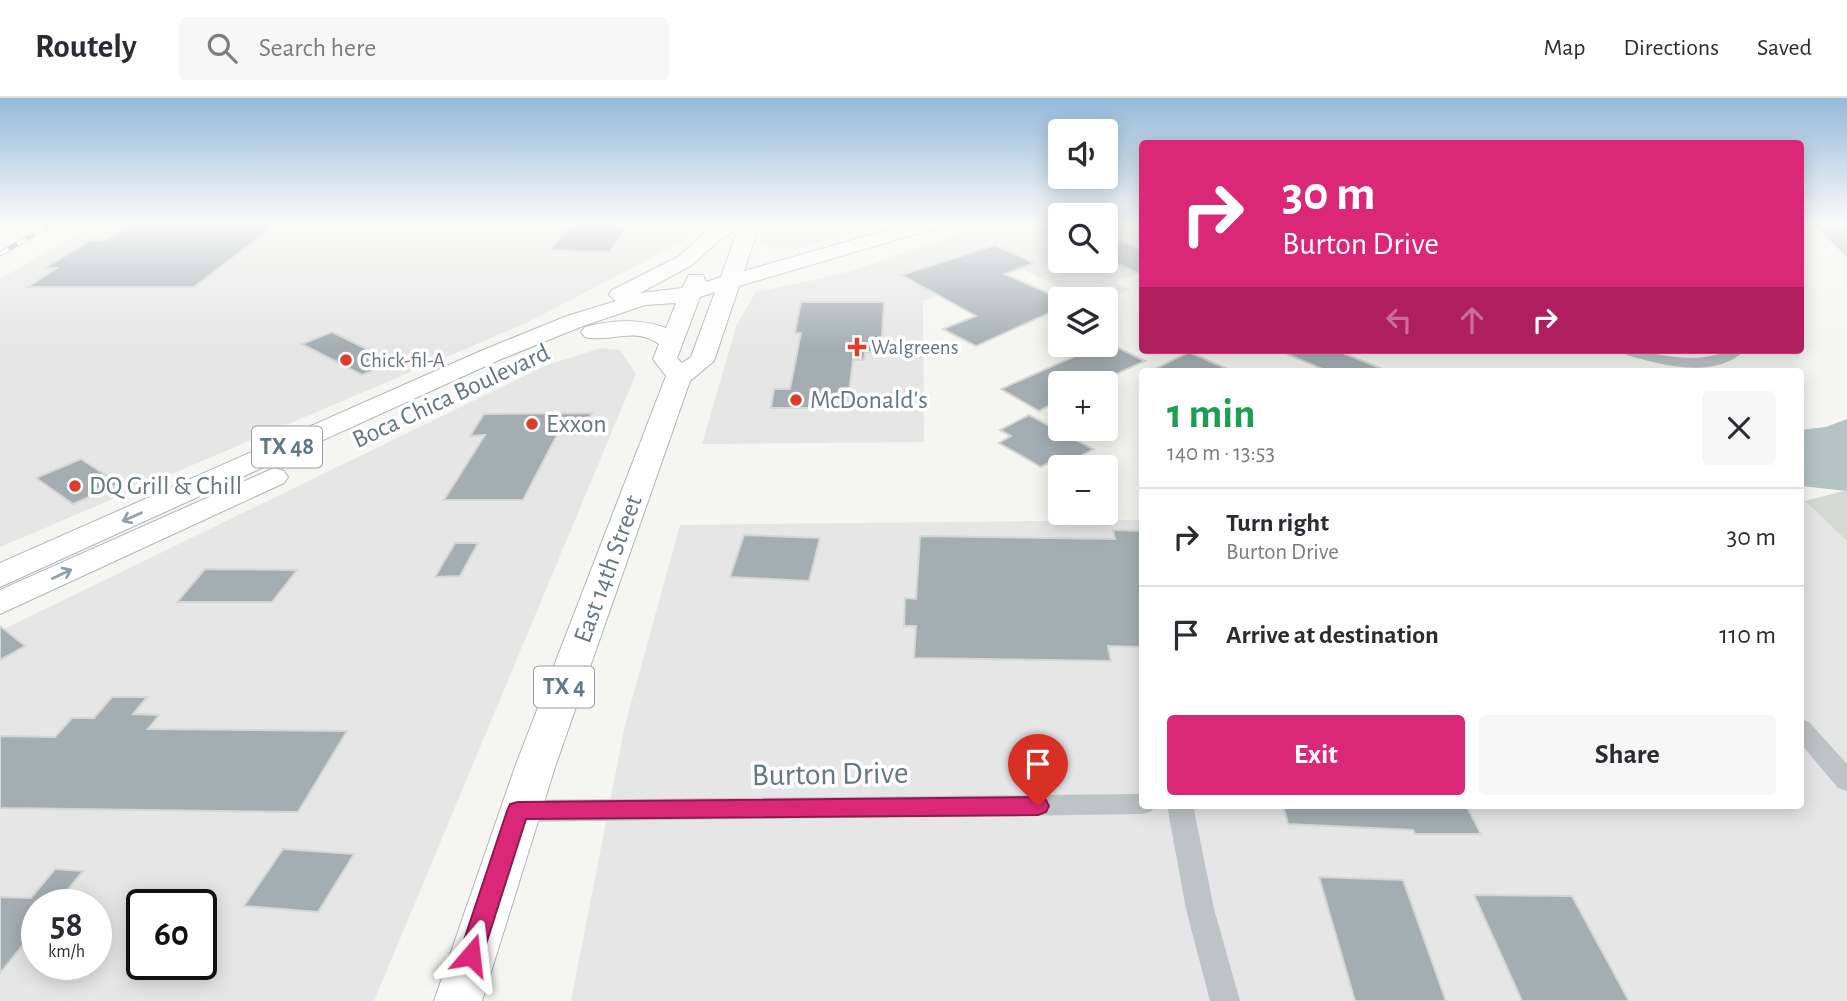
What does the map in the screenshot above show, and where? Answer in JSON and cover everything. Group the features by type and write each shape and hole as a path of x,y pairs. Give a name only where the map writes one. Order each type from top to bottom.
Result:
{"main road":[{"name":"TX 48","path":"584,326 590,308 642,285 679,264"},
{"name":"East 14th Street","path":"458,1001 491,887 676,359 682,295 699,264"},
{"name":"East 14th Street","path":"676,359 702,361 729,282 743,264"},
{"name":"Boca Chica Boulevard","path":"0,576 491,355 584,326 655,310 682,295 792,264"},
{"name":"TX 4","path":"713,330 756,292 808,264"},
{"name":"Boca Chica Boulevard","path":"0,603 584,326"},
{"path":"584,326 640,328 664,335 676,359"}],"street":[{"path":"1642,354 1674,362 1704,363 1732,354"},
{"path":"1804,731 1847,781"},
{"name":"Burton Drive","path":"518,811 1139,804"},
{"path":"1181,809 1200,909 1225,1001"}],"shaded area":[{"path":"25,264 640,264 526,323 0,547 0,279"},
{"path":"871,264 1048,264 1048,273 1118,273 1118,264 1139,264 1139,273 1115,282 1130,290 1118,295 1118,287 1059,287 1022,269 923,301 924,442 702,444 737,324 756,292 845,273"},
{"path":"601,348 620,350 636,374 374,1001 0,1001 0,631 547,365"},
{"path":"1847,419 1847,491 1804,486 1804,430 1826,427"},
{"path":"1847,490 1847,541 1805,501"},
{"path":"1805,501 1847,541 1847,1001 571,1001 625,725 680,525 1048,521 1048,525 1118,525 1118,520 1139,520 1139,809 1804,809"}],"building":[{"path":"51,264 224,264 194,287 28,287 57,268 45,268"},
{"path":"936,264 1031,264 1004,274 1048,293 1048,313 976,346 943,329 976,316 902,275"},
{"path":"1118,264 1118,264 1139,264 1139,273"},
{"path":"801,302 884,302 881,352 865,352 864,360 853,360 847,408 771,408 774,389 790,389 801,333 795,333"},
{"path":"332,332 393,362 362,375 302,344"},
{"path":"1118,348 1145,361 1118,373 1118,371 1048,371 1048,406 1039,411 1001,389 1073,357 1118,357"},
{"path":"1185,354 1194,354 1225,368 1157,368"},
{"path":"1287,354 1345,354 1380,368 1320,368"},
{"path":"592,413 581,435 557,435 523,500 444,500 485,435 470,436 484,414"},
{"path":"1029,415 1048,425 1048,441 1078,441 1093,449 1083,455 1048,455 1048,463 1041,467 999,443 1011,436 1000,430"},
{"path":"81,459 119,484 73,504 36,478"},
{"path":"1113,530 1139,531 1139,647 1108,646 1111,661 914,658 916,626 904,626 905,598 916,599 920,536 1115,539"},
{"path":"744,535 820,538 809,581 730,577"},
{"path":"455,543 478,543 460,576 435,577"},
{"path":"205,569 297,570 272,602 177,602"},
{"path":"0,626 25,646 0,660"},
{"path":"112,697 147,697 133,714 159,715 148,729 347,731 298,812 0,808 0,736 55,737 72,718 94,718"},
{"path":"1284,809 1468,809 1481,834 1415,834 1413,830 1288,824"},
{"path":"283,849 354,854 318,912 244,906"},
{"path":"55,869 83,871 68,889 38,889"},
{"path":"1319,877 1403,880 1446,1001 1355,1001"},
{"path":"1474,895 1572,896 1629,1001 1522,1001"},
{"path":"0,897 21,898 21,947 0,973"}],"place":[{"name":"Walgreens","path":"857,347"},
{"name":"Chick-fil-A","path":"346,360"},
{"name":"McDonald's","path":"796,400"},
{"name":"Exxon","path":"532,424"},
{"name":"DQ Grill & Chill","path":"75,486"}],"route":[{"path":"471,955 518,811 1038,806"}]}
